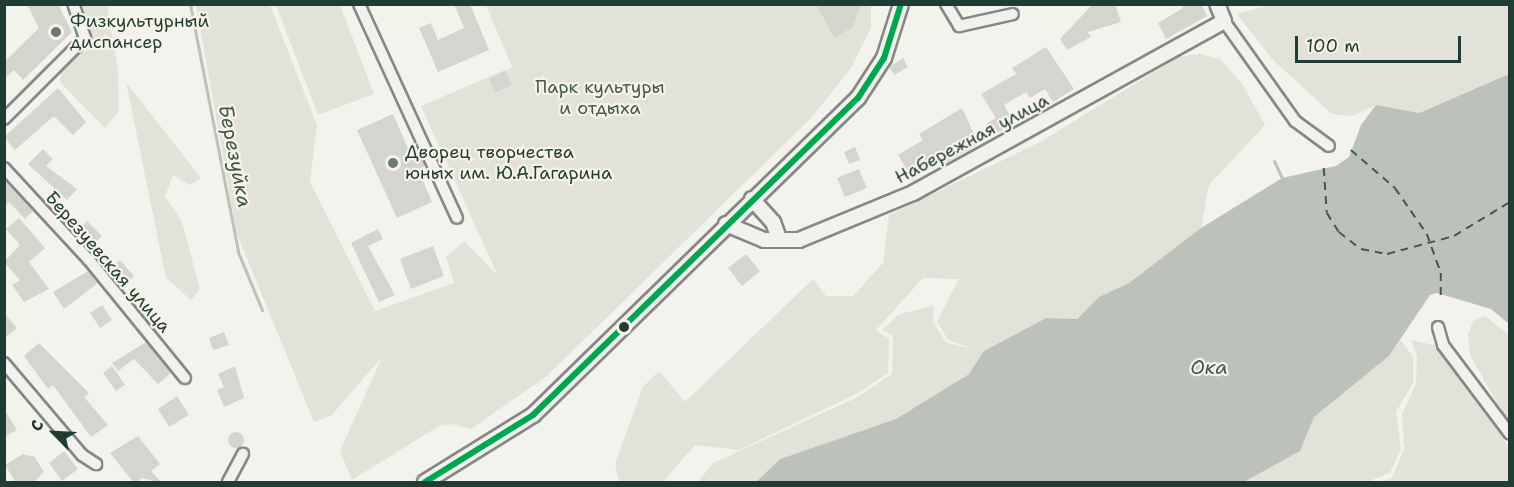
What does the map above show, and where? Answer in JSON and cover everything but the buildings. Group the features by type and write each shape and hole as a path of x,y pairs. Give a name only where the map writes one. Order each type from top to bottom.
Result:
{"main road":[{"path":"425,483 533,415 726,224 858,98 884,58 901,4"},
{"path":"1217,4 1224,21"},
{"name":"Набережная улица","path":"726,224 746,236 778,236 799,240 913,193 1224,21"},
{"path":"752,199 773,222 778,236"}],"street":[{"path":"4,119 85,38 73,4"},
{"path":"359,4 457,218"},
{"path":"946,4 959,26 1013,14"},
{"path":"1224,21 1295,121 1329,146"},
{"name":"Березуевская улица","path":"4,168 89,260 185,378"},
{"path":"1438,327 1443,345 1509,434"},
{"path":"4,363 82,455 96,464"},
{"path":"228,483 243,454"}],"green space":[{"path":"1275,4 1509,5 1509,74 1418,113 1376,105 1352,116 1332,114 1272,59 1237,14"},
{"path":"78,5 107,5 118,70 119,111 105,128 60,82 61,71 90,37"},
{"name":"Парк культуры и отдыха","path":"196,5 270,5 317,125 310,182 375,311 454,283 446,257 464,241 498,276 421,106 512,67 486,5 871,5 871,28 851,68 811,118 547,376 471,429 452,424 439,426 352,480 340,451 382,357 332,415 314,422 237,234"},
{"path":"276,5 340,5 374,94 318,115"},
{"path":"1200,54 1220,59 1241,82 1265,125 1209,185 1201,228 1129,283 1099,297 1076,319 1046,318 985,351 969,374 896,419 780,459 756,482 698,482 713,463 858,397 892,374 893,336 882,330 899,314 934,306 933,322 946,343 971,348 948,340 937,321 959,279 923,278 876,330 889,339 888,373 858,393 739,450 695,445 663,482 619,482 615,464 643,387 659,371 685,402 813,279 826,296 853,296 883,263 889,215 1040,142 1179,57"},
{"path":"126,82 201,178 189,185 173,175 165,196 182,222 200,289 191,300 166,278"},
{"path":"1485,316 1509,335 1509,424 1470,355 1468,335 1473,321"},
{"path":"1401,340 1413,357 1413,383 1396,412 1401,448 1390,473 1367,482 1244,482 1300,451 1314,417 1389,356"},
{"path":"1411,340 1434,345 1501,433 1509,449 1509,482 1380,482 1392,478 1404,449 1402,414 1416,384 1417,356"}],"water":[{"name":"Ока","path":"1509,74 1509,324 1491,309 1437,293 1430,295 1389,356 1314,417 1300,451 1244,482 756,482 780,459 896,419 969,374 984,351 1046,318 1077,319 1099,297 1129,283 1201,228 1282,178 1336,166 1349,157 1361,125 1376,105 1419,113"}],"waterway":[{"name":"Березуйка","path":"190,4 238,252 262,310"},
{"path":"1274,161 1282,178"}],"ferry route":[{"path":"1351,150 1395,188 1427,234 1441,273 1441,300"},
{"path":"1324,168 1327,213 1339,232 1361,249 1387,254 1454,236 1510,202"}],"transit line":[{"path":"425,482 533,415 858,98 884,58 901,4"}],"place":[{"name":"Физкультурный диспансер","path":"56,32"},
{"name":"Дворец творчества юных им. Ю.А.Гагарина","path":"393,163"}]}
